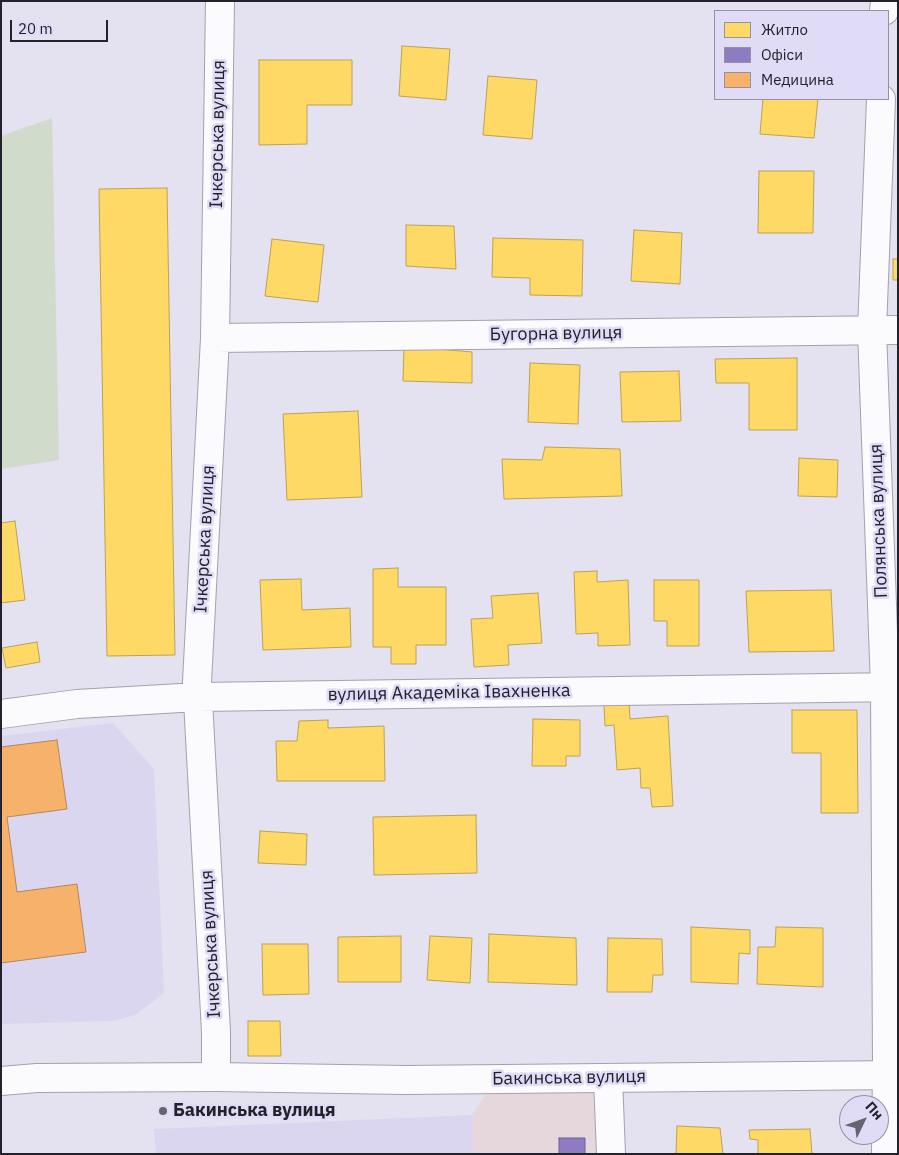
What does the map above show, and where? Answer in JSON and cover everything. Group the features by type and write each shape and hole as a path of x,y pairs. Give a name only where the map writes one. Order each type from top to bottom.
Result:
{"street":[{"name":"Ічкерська вулиця","path":"216,1077 216,1032 198,682 215,338 220,1"},
{"name":"Полянська вулиця","path":"881,100 891,687 892,1074 886,1154"},
{"name":"Бугорна вулиця","path":"215,338 885,330"},
{"name":"вулиця Академіка Івахненка","path":"1,714 77,704 198,697 891,687"},
{"name":"Бакинська вулиця","path":"1,1081 37,1078 216,1077 405,1080 892,1074"},
{"path":"608,1078 611,1154"}],"shaded area":[{"path":"113,723 154,769 164,993 135,1015 114,1021 1,1024 1,736"},
{"path":"598,1092 601,1154 473,1154 472,1115 486,1094"},
{"path":"472,1115 473,1154 156,1154 154,1129"}],"green space":[{"path":"52,118 59,460 1,469 1,136"}],"building: Житло":[{"path":"402,46 450,49 446,100 399,96"},
{"path":"259,60 352,60 352,105 307,105 307,144 259,145"},
{"path":"488,76 537,80 532,139 483,135"},
{"path":"763,100 818,100 814,138 760,134"},
{"path":"759,171 814,171 813,233 758,233"},
{"path":"167,188 175,655 107,656 99,189"},
{"path":"406,225 454,226 456,269 406,266"},
{"path":"634,230 682,233 680,284 631,281"},
{"path":"493,238 583,240 582,296 530,295 530,278 492,277"},
{"path":"272,239 324,245 318,302 265,296"},
{"path":"893,259 898,259 898,280 893,280"},
{"path":"404,346 472,352 472,383 403,381"},
{"path":"797,358 797,430 749,430 749,383 716,383 715,359"},
{"path":"530,363 580,365 578,424 528,422"},
{"path":"679,371 681,421 622,422 620,372"},
{"path":"358,411 362,497 287,500 283,414"},
{"path":"545,447 620,449 622,496 504,499 502,459 542,460"},
{"path":"799,458 838,460 837,497 798,496"},
{"path":"15,521 25,600 1,603 1,523"},
{"path":"398,568 398,587 446,587 446,645 416,645 416,664 391,664 391,647 373,647 373,569"},
{"path":"597,571 597,582 628,580 630,645 598,646 598,633 576,634 574,572"},
{"path":"301,579 302,610 350,608 351,647 263,650 260,580"},
{"path":"654,580 699,580 699,646 667,646 667,621 654,621"},
{"path":"831,590 834,651 749,652 746,591"},
{"path":"538,593 542,643 508,645 509,665 474,667 471,619 493,618 491,596"},
{"path":"37,642 40,662 6,668 2,648"},
{"path":"629,702 630,719 668,716 673,806 652,807 650,788 641,788 640,768 617,770 614,725 605,726 604,704"},
{"path":"792,710 857,710 858,813 821,813 821,753 792,753"},
{"path":"533,719 580,720 580,756 566,756 566,766 532,766"},
{"path":"328,720 328,728 384,726 385,781 277,781 276,741 297,741 299,721"},
{"path":"476,815 477,873 374,875 373,817"},
{"path":"260,831 307,834 306,865 258,863"},
{"path":"691,927 750,930 750,954 739,953 738,984 691,982"},
{"path":"776,927 823,928 823,987 757,984 758,947 775,947"},
{"path":"489,934 576,938 577,985 488,982"},
{"path":"401,936 401,982 338,982 338,937"},
{"path":"430,936 472,938 470,983 427,980"},
{"path":"608,938 662,939 663,975 653,975 652,992 607,992"},
{"path":"262,944 308,944 309,994 263,995"},
{"path":"248,1021 280,1021 281,1056 248,1056"},
{"path":"677,1126 720,1128 723,1154 676,1154"},
{"path":"810,1129 812,1154 758,1154 758,1140 750,1139 749,1130"}],"building: Офіси":[{"path":"559,1138 585,1138 585,1154 559,1154"}],"building: Медицина":[{"path":"57,740 67,809 7,817 17,892 77,884 86,952 1,963 1,747"}],"place":[{"name":"Бакинська вулиця","path":"163,1111"}]}
